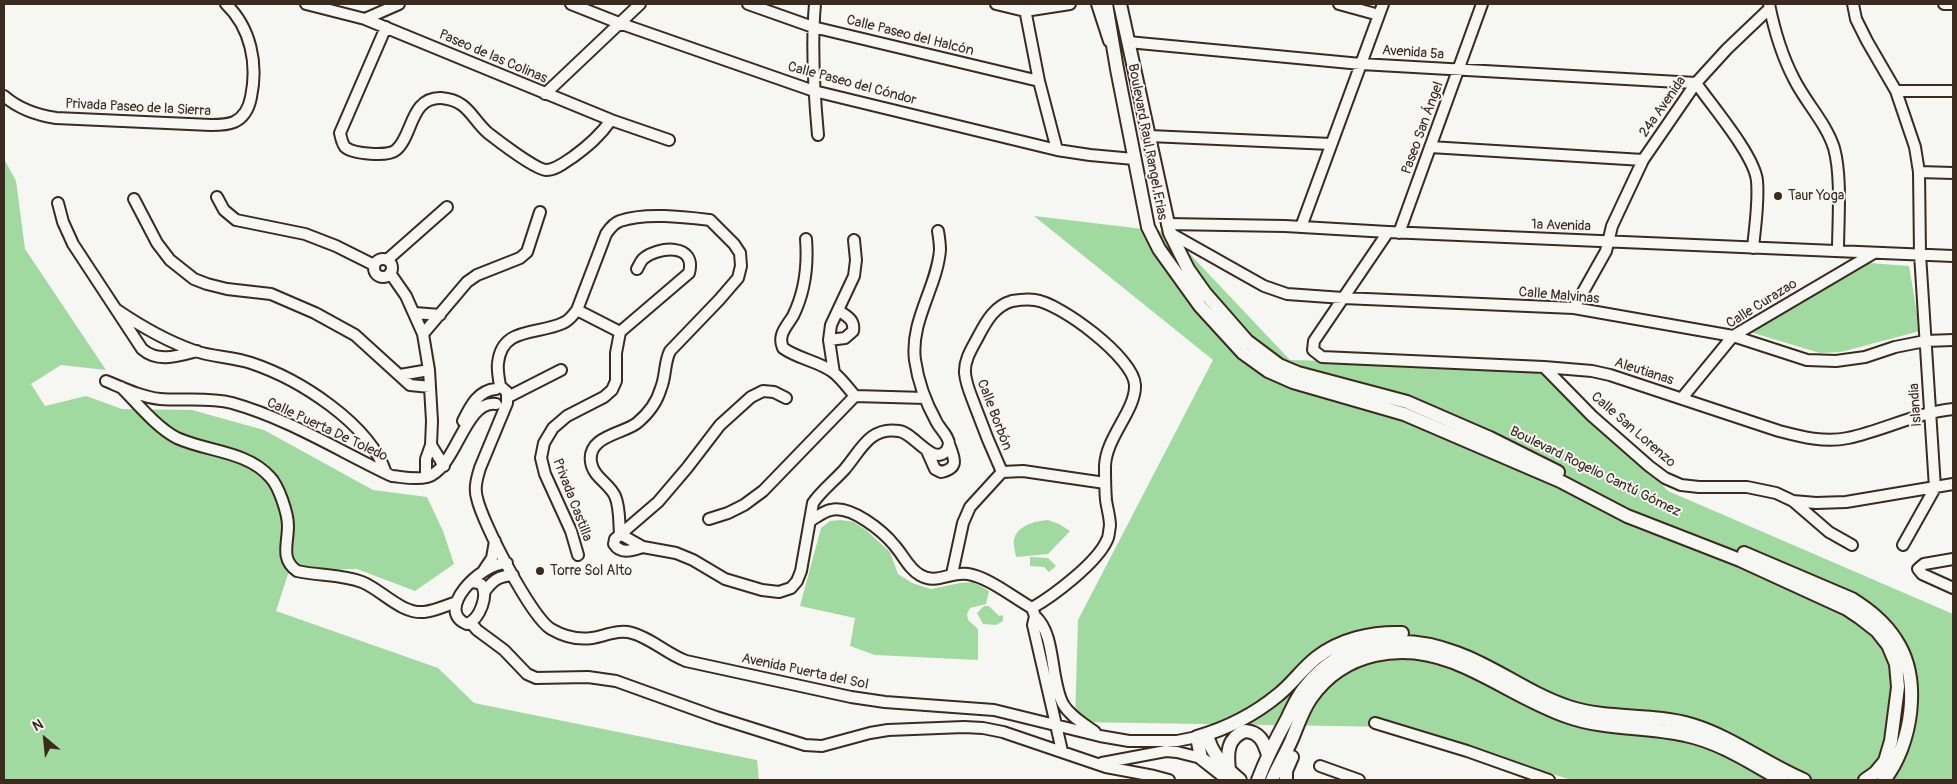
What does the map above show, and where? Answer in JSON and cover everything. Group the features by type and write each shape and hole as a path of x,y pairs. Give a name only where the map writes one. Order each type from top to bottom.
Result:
{"main road":[{"name":"Boulevard Raul Rangel Frias","path":"1106,4 1148,226 1159,249 1179,278"},
{"name":"Boulevard Rogelio Cantú Gómez","path":"1120,4 1168,229 1188,268 1220,311 1247,341 1279,365 1298,373 1408,402 1490,438 1631,508 1746,553 1852,599 1866,608 1884,624 1897,640 1904,656 1910,682 1910,713 1904,744 1894,768 1884,780"},
{"name":"Boulevard Rogelio Cantú Gómez","path":"1179,278 1200,306 1243,354 1268,371 1293,382 1404,414 1560,482 1627,516 1740,560 1853,613 1877,632 1888,645 1896,664 1898,687 1891,741 1885,761 1875,773 1864,780"},
{"path":"1202,736 1229,725 1262,706 1278,695 1317,658 1340,644 1360,636 1385,633 1406,634 1444,642 1452,646 1457,653"},
{"path":"1260,775 1268,754 1304,688 1318,672 1352,651 1394,640 1412,641 1457,653 1537,694 1569,707 1595,714 1669,719 1693,725 1714,733 1786,773 1804,780"},
{"path":"1274,777 1304,709 1325,682 1355,662 1376,654 1393,651 1426,653 1455,662 1566,716 1588,722 1686,735 1711,742 1781,780"},
{"path":"1286,780 1286,771 1306,723 1312,697"},
{"path":"1229,775 1228,749 1234,738 1245,731 1257,734 1265,745 1268,754"},
{"path":"1202,736 1201,758 1240,780"},
{"path":"1202,736 1229,775"}],"street":[{"name":"Privada Paseo de la Sierra","path":"4,96 25,110 42,116 56,118 212,125 235,122 246,112 253,86 254,65 251,46 245,30 239,19 226,4"},
{"name":"Paseo de las Colinas","path":"306,4 365,19 611,120 669,140"},
{"path":"365,19 399,4"},
{"name":"Calle Paseo del Cóndor","path":"571,4 619,23 814,91 1057,150 1134,159"},
{"path":"546,94 640,4"},
{"name":"Calle Paseo del Halcón","path":"748,4 813,27 1039,81"},
{"path":"814,4 814,91 818,135"},
{"path":"996,4 1024,7 1070,4"},
{"path":"1097,4 1114,52"},
{"path":"1339,4 1378,15"},
{"path":"1301,227 1383,4"},
{"name":"Paseo San Ángel","path":"1399,233 1482,4"},
{"name":"Islandia","path":"1853,4 1856,19 1867,42 1896,91 1915,147 1919,172 1920,254 1935,488"},
{"path":"1944,4 1953,4"},
{"path":"1769,6 1777,36 1794,79 1825,127 1834,148 1838,168 1838,251"},
{"name":"24a Avenida","path":"1574,308 1602,258 1612,226 1643,160 1696,83 1769,6"},
{"path":"1024,7 1039,81 1057,150"},
{"path":"386,27 340,133 345,146 350,150 388,154 399,147 415,114 422,106 428,101 438,98 449,99 462,104 487,132 529,162 546,170 556,168 588,147 602,134 611,120"},
{"name":"Avenida 5a","path":"1128,42 1361,64 1696,83"},
{"path":"1696,83 1748,155 1755,168 1757,182 1753,248"},
{"path":"1896,91 1953,91"},
{"path":"1149,136 1331,144"},
{"path":"1430,147 1643,160"},
{"path":"1919,172 1953,172"},
{"path":"216,197 226,213 236,220 305,234 336,246 374,265"},
{"path":"134,199 157,242 170,260 194,279 227,289 270,294 316,313 355,335 410,384 430,386"},
{"path":"58,203 70,239 138,343 151,356 163,358 197,351"},
{"path":"387,260 392,267 390,273 385,276 379,276 375,271 374,265 378,260 387,260 447,207"},
{"path":"423,334 467,282 477,275 520,258 527,252 540,212"},
{"path":"500,418 494,392 498,388 498,364 501,350 511,338 521,333 563,323 577,310 606,234 612,225 620,221 656,216 710,220 734,244 740,253 741,266 738,278 670,351 666,360 662,388 651,410 636,424 608,436 593,448 590,456 594,471 615,495 618,504 620,534"},
{"name":"1a Avenida","path":"1168,229 1301,227 1399,233 1953,256"},
{"name":"Calle Malvinas","path":"1168,229 1264,286 1307,297 1574,308 1732,336 1807,360 1836,362 1865,357 1895,347 1925,341 1953,340"},
{"path":"620,534 643,547 676,553 693,560 725,579 762,590 779,592 791,588 802,571 805,542 813,503 845,468 859,447 870,438 885,430 900,431 917,440 927,451 935,469 941,472 950,470 954,459 949,444 925,398 915,361 914,342 940,250 938,231"},
{"path":"1343,298 1388,232"},
{"path":"806,239 808,261 801,295 793,316 784,328 781,336 783,348 791,354 813,361 834,373 855,396 925,398"},
{"path":"834,373 829,340 831,325 854,276 856,260 854,240"},
{"path":"577,310 620,332 689,273 692,263 690,256 677,250 662,252 645,258 637,269"},
{"name":"Calle Curazao","path":"1682,398 1732,336 1874,253"},
{"path":"390,273 401,286 423,334 429,370 432,421 431,446 426,459 426,478 444,466 460,436 479,408 487,403 496,404"},
{"name":"Aleutianas","path":"1343,298 1314,341 1313,350 1316,354 1322,356 1592,371 1682,398 1779,432 1804,438 1824,440 1848,438 1931,412 1953,409"},
{"name":"Calle Borbón","path":"952,574 963,523 970,507 1002,472 981,424 966,382 967,358 988,318 999,307 1013,301 1035,300 1058,309 1108,344 1120,355 1135,384 1133,397 1114,436 1106,461 1105,483 1110,524 1107,540 1080,572 1033,612"},
{"path":"117,310 157,336 197,351 248,362 272,370 297,382 331,406 382,460 386,473"},
{"path":"829,340 845,338 853,331 853,322 838,310"},
{"path":"415,313 440,315"},
{"name":"Privada Castilla","path":"578,555 571,531 545,474 541,458 544,444 553,428 567,416 604,397 612,390 616,381 616,353 620,332"},
{"name":"Calle San Lorenzo","path":"1544,367 1592,416 1649,466 1665,478 1682,485 1747,487 1776,493 1793,501 1816,503 1846,502 1953,484"},
{"path":"400,375 429,370"},
{"path":"460,436 460,428 477,399 485,391 504,388 508,397 561,370"},
{"name":"Calle Puerta De Toledo","path":"106,381 140,395 158,398 205,399 232,403 286,423 386,473 407,478 426,478"},
{"path":"121,387 169,433 188,442 247,459 262,467 273,480 286,510 288,526 286,550 288,562 297,571 331,574 362,582 411,611 423,613 457,602"},
{"path":"643,547 626,551 620,550 614,544 615,539 620,534 636,523 658,502 687,468 720,424 751,397 763,391 774,392 786,398"},
{"path":"709,519 744,505 763,491 855,396"},
{"name":"Avenida Puerta del Sol","path":"508,397 480,468 476,488 477,498 495,541 513,575 543,622 550,628 569,636 581,638 591,638 616,632 631,632 643,637 671,656 686,661 851,697 886,702 994,710 1100,736 1129,741 1177,740 1202,736"},
{"path":"927,451 937,455 942,454 947,450 949,444"},
{"path":"369,465 370,446"},
{"path":"431,446 444,466"},
{"path":"1002,472 1023,471 1105,483"},
{"path":"1903,545 1935,488"},
{"path":"825,489 831,510"},
{"path":"1793,501 1829,532 1852,546"},
{"path":"810,521 831,510 845,510 857,515 876,528 894,545 919,575 930,579 952,574 968,574 984,580 1033,612 1041,622 1049,647 1060,697 1064,705 1077,720 1100,736"},
{"path":"495,541 492,558 484,570 463,589 456,608 459,618 464,623 471,623 478,615 485,591 492,582 498,578 513,575"},
{"path":"1953,559 1924,564 1918,568 1922,574 1953,588"},
{"path":"484,570 497,564 507,563"},
{"path":"470,583 481,584 485,591"},
{"path":"1033,612 1033,625 1062,751"},
{"path":"471,623 477,630 504,650 527,674 536,678 588,676 616,681 804,746 822,746 888,730 964,727 1003,732 1098,764 1169,780"},
{"path":"1036,720 1047,715 1052,702"},
{"path":"964,727 966,708"},
{"path":"1375,723 1467,751 1550,780"},
{"path":"1120,761 1128,750 1129,741"},
{"path":"1098,764 1166,751 1201,758"},
{"path":"1320,766 1359,780"}],"green space":[{"path":"4,159 16,181 25,249 106,370 61,365 31,384 45,406 86,396 122,409 192,410 264,430 373,490 427,497 443,531 454,564 415,591 357,569 289,571 276,611 438,668 474,703 757,760 759,780 4,780"},
{"path":"1034,216 1169,232 1290,360 1548,367 1668,491 1953,614 1953,780 1572,780 1398,727 1075,722 1078,620 1213,360"},
{"path":"1869,263 1909,266 1920,331 1841,352 1820,353 1750,332 1761,323"},
{"path":"1048,520 1070,531 1048,554 1016,557 1014,541 1018,532 1030,524"},
{"path":"830,521 854,522 867,531 890,552 898,574 912,583 931,589 973,582 989,591 986,604 970,608 967,614 968,620 978,629 978,660 875,655 850,646 855,618 800,606 821,528"},
{"path":"1030,557 1048,558 1056,566 1049,572 1044,567 1030,566"},
{"path":"984,606 989,606 999,616 1003,615 1003,621 996,625 983,624 977,613"}],"place":[{"name":"Taur Yoga","path":"1778,196"},
{"name":"Torre Sol Alto","path":"540,571"}]}
